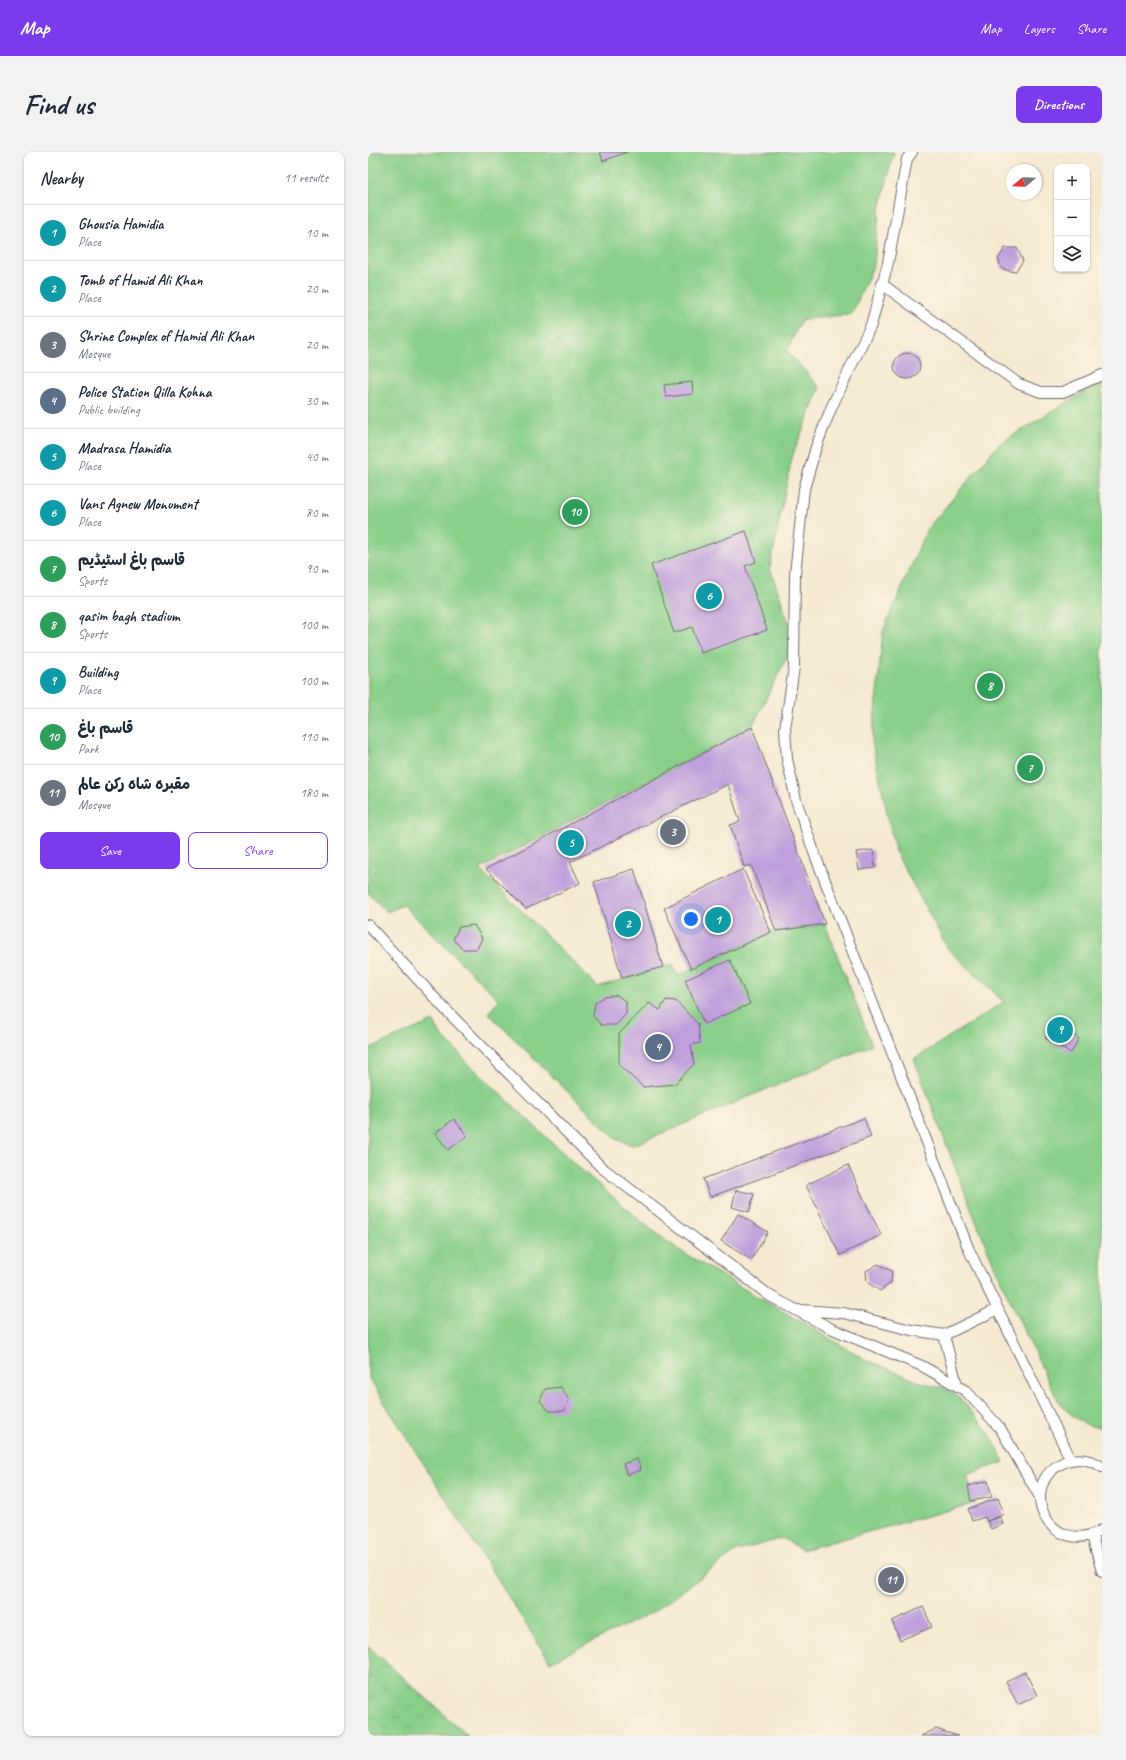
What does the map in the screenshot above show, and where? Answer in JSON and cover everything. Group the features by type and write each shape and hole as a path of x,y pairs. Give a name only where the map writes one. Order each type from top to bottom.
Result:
{"lane":[{"path":"912,152 907,159 888,263 870,325 832,406 816,447 804,489 795,574 794,668 785,729 787,759 796,800 815,856 969,1250 1071,1460"},
{"path":"882,284 1019,384 1041,392 1063,392 1102,375"},
{"path":"368,925 443,1008 601,1167 770,1296 797,1309 830,1328 922,1366 966,1390 1000,1428 1040,1497"},
{"path":"797,1309 844,1313 911,1330 944,1335 998,1310"},
{"path":"944,1335 957,1385"},
{"path":"1102,1468 1097,1463 1084,1459 1071,1460 1059,1464 1049,1473 1042,1484 1040,1497 1041,1509 1047,1521 1055,1530 1066,1536 1079,1538 1092,1536 1102,1530"},
{"path":"1092,1536 1102,1571"}],"green space":[{"path":"368,152 894,152 879,213 874,264 852,314 801,320 787,351 820,388 792,457 770,568 795,641 752,727 480,869 598,987 672,964 678,975 771,932 825,924 872,1045 634,1145 616,1139 488,1013 499,1000 403,905 387,912 368,893"},
{"path":"1102,383 1102,1427 1097,1427 1081,1422 1071,1415 1063,1407 1052,1390 1001,1281 956,1171 914,1059 1004,1002 948,949 895,851 872,742 883,631 927,529 999,444 1093,386"},
{"path":"433,1021 441,1035 470,1065 577,1166 647,1226 679,1250 865,1359 917,1381 946,1389 961,1399 990,1434 1004,1462 967,1475 975,1503 802,1550 783,1538 737,1551 653,1612 550,1662 368,1377 368,1049"},
{"path":"368,1646 468,1736 368,1736"}],"building":[{"path":"600,152 627,152 603,161"},
{"path":"1005,248 1017,248 1023,261 1015,272 1002,269 998,259"},
{"path":"907,353 916,357 920,366 916,375 907,379 898,375 894,366 898,357"},
{"path":"692,382 693,394 666,397 664,385"},
{"path":"746,531 756,562 745,566 767,630 701,653 692,627 674,633 651,565"},
{"path":"752,727 825,924 776,931 751,865 744,867 730,825 740,822 728,784 570,862 580,883 526,909 486,869"},
{"path":"873,850 875,868 859,870 856,852"},
{"path":"634,869 663,967 622,978 594,882"},
{"path":"743,869 771,932 691,969 664,908"},
{"path":"474,925 482,938 477,949 462,949 453,939 459,927"},
{"path":"730,960 750,1004 704,1024 685,980"},
{"path":"617,995 626,1002 626,1014 616,1025 601,1025 593,1016 595,1003 604,997"},
{"path":"666,1000 676,1001 698,1024 700,1043 691,1045 694,1064 675,1084 643,1087 619,1065 619,1034 649,1003 660,1010"},
{"path":"1058,1021 1079,1039 1071,1053 1045,1038"},
{"path":"864,1118 871,1137 710,1197 703,1179"},
{"path":"454,1119 467,1136 448,1150 435,1133"},
{"path":"848,1165 881,1235 840,1255 806,1185"},
{"path":"736,1190 754,1194 749,1212 732,1207"},
{"path":"738,1214 768,1232 751,1260 721,1241"},
{"path":"878,1264 892,1271 891,1283 880,1291 867,1282 866,1271"},
{"path":"561,1387 569,1400 564,1411 549,1411 540,1401 545,1389"},
{"path":"637,1459 641,1470 627,1475 623,1464"},
{"path":"988,1481 992,1497 971,1501 968,1486"},
{"path":"998,1498 1004,1514 987,1521 985,1517 972,1521 968,1509"},
{"path":"1000,1517 1003,1524 991,1529 987,1521"},
{"path":"923,1607 932,1627 900,1640 892,1621"},
{"path":"1025,1672 1037,1695 1018,1705 1006,1681"},
{"path":"936,1729 958,1736 921,1736"}],"place":[{"name":"قاسم باغ","path":"575,512"},
{"name":"Vans Agnew Monument","path":"709,596"},
{"name":"qasim bagh stadium","path":"990,686"},
{"name":"قاسم باغ اسٹیڈیم","path":"1030,768"},
{"name":"Shrine Complex of Hamid Ali Khan","path":"673,832"},
{"name":"Madrasa Hamidia","path":"571,843"},
{"name":"Ghousia Hamidia","path":"718,920"},
{"name":"Tomb of Hamid Ali Khan","path":"628,924"},
{"name":"Building","path":"1060,1030"},
{"name":"Police Station Qilla Kohna","path":"658,1047"},
{"name":"مقبرہ شاہ رکن عالم","path":"891,1580"}]}
